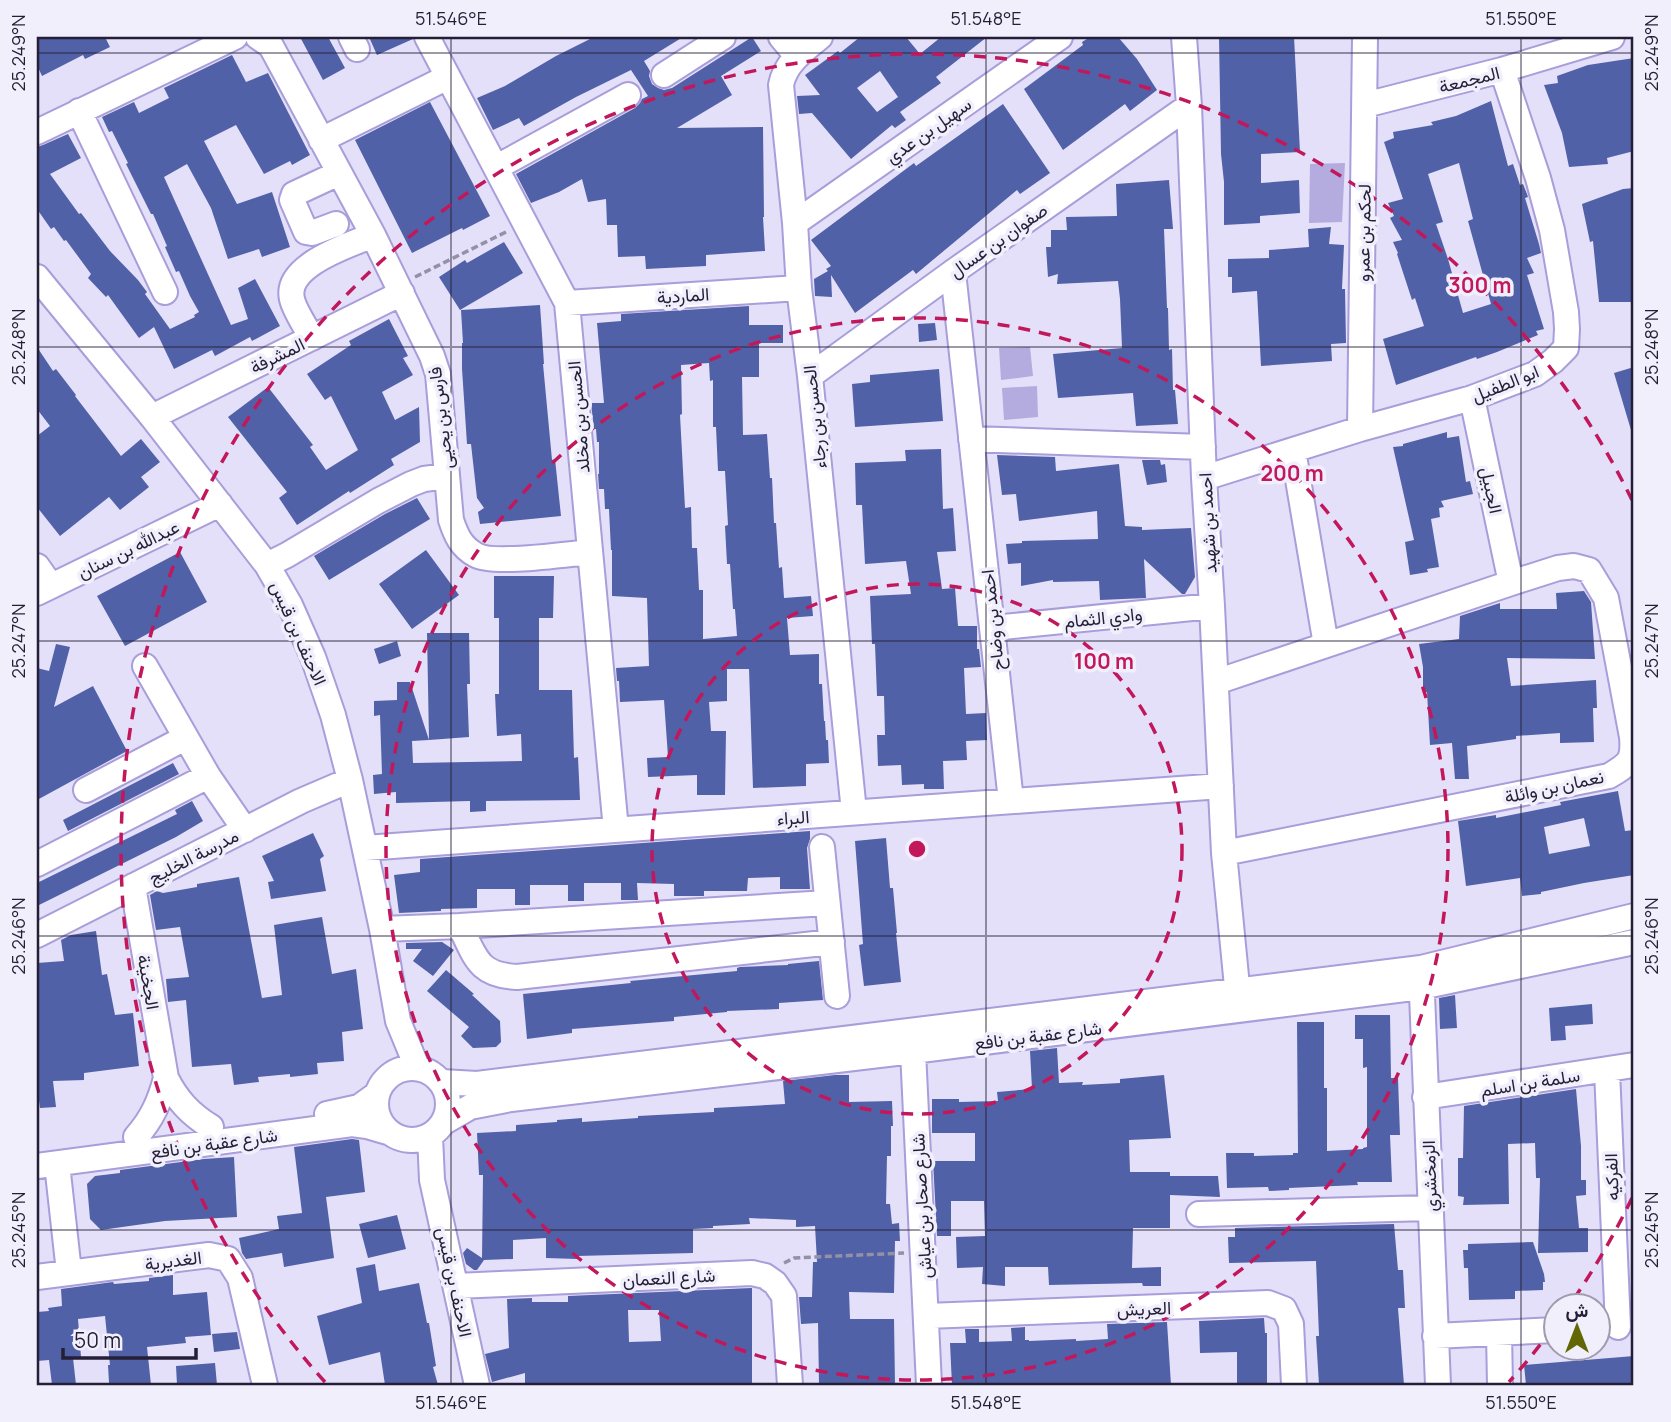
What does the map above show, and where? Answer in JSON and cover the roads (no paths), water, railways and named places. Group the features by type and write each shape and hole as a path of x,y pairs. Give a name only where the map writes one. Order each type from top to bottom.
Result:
{"street":[{"path":"37,132 235,37"},
{"name":"فارس بن يحيى","path":"258,37 271,46 373,235 432,356 438,374 451,520 456,536 465,548 478,557 495,560 590,552"},
{"name":"الحسن بن مخلد","path":"428,37 567,303 616,830"},
{"path":"664,75 723,37"},
{"path":"781,37 797,56"},
{"name":"الحسن بن رجاء","path":"821,37 797,56 785,72 781,85 799,288 854,812"},
{"name":"سهيل بن عدي","path":"795,223 1060,37"},
{"name":"احمد بن شهيد","path":"1184,37 1224,853 1239,1000"},
{"name":"لحكم بن عمرو","path":"1360,429 1365,37"},
{"name":"المجمعة","path":"1365,105 1502,70 1612,37"},
{"name":"ابو الطفيل","path":"1204,478 1360,429 1472,398 1535,374 1566,348 1566,312 1552,230 1538,178 1502,70"},
{"path":"321,140 448,77"},
{"path":"497,167 628,95"},
{"name":"صفوان بن عسال","path":"810,376 1189,106"},
{"path":"79,111 165,292"},
{"path":"336,224 312,233 306,232 292,200 294,194 339,173"},
{"path":"312,338 292,297 294,282 304,269 322,257 373,235"},
{"name":"احمد بن وضاح","path":"953,272 1011,801"},
{"name":"الاحنف بن قيس","path":"40,287 152,417 267,565 290,605 313,657 333,715 350,780 382,929 407,1069"},
{"name":"الماردية","path":"567,303 799,288"},
{"name":"المشرفة","path":"152,417 312,338 400,289"},
{"name":"الجبيل","path":"1472,398 1511,583"},
{"path":"971,439 1203,447"},
{"path":"1293,450 1326,645"},
{"path":"267,565 411,484 447,476"},
{"name":"عبدالله بن سنان","path":"41,582 219,504"},
{"name":"نعمان بن وائلة","path":"1216,682 1511,583 1558,568 1574,566 1589,570 1606,598 1633,748 1633,760 1609,776 1224,853"},
{"name":"وادي الثمام","path":"993,628 1212,606"},
{"path":"145,666 208,776 245,830"},
{"path":"86,790 185,738"},
{"path":"37,864 208,776"},
{"name":"مدرسة الخليج","path":"37,935 350,780"},
{"name":"البراء","path":"365,848 1221,786"},
{"path":"822,847 837,996"},
{"name":"الجخينة","path":"133,886 166,1078 184,1107 211,1127"},
{"path":"382,929 827,903"},
{"name":"شارع عقبة بن نافع","path":"1421,977 1634,916"},
{"path":"460,926 479,964 491,972 517,977 832,942"},
{"name":"شارع عقبة بن نافع","path":"47,1165 352,1124 419,1133 470,1107 510,1099 917,1040 1421,977 1634,942"},
{"name":"الزمخشري","path":"1421,977 1438,1385"},
{"name":"شارع عقبة بن نافع","path":"442,1082 477,1084 917,1040"},
{"name":"شارع صحار بن عياش","path":"917,1040 929,1385"},
{"name":"سلمة بن اسلم","path":"1425,1097 1634,1065"},
{"path":"407,1069 426,1070 442,1082 448,1095 449,1109 419,1133 381,1122 376,1108 377,1094 384,1080 407,1069"},
{"name":"الفركيه","path":"1607,1070 1616,1327"},
{"name":"الجخينة","path":"136,1137 156,1110 166,1078"},
{"name":"شارع عقبة بن نافع","path":"37,1149 337,1113 359,1107 377,1094"},
{"name":"الاحنف بن قيس","path":"419,1133 432,1180 477,1385"},
{"path":"47,1165 69,1272"},
{"path":"1199,1214 1430,1208"},
{"name":"الغديرية","path":"37,1277 209,1255 228,1259 240,1278 265,1385"},
{"name":"شارع النعمان","path":"456,1286 752,1273 765,1276 775,1283 784,1296 790,1385"},
{"name":"العريش","path":"926,1316 1268,1303 1284,1309 1291,1324 1294,1385"},
{"path":"1435,1336 1542,1331"},
{"path":"1499,1333 1500,1385"}]}
